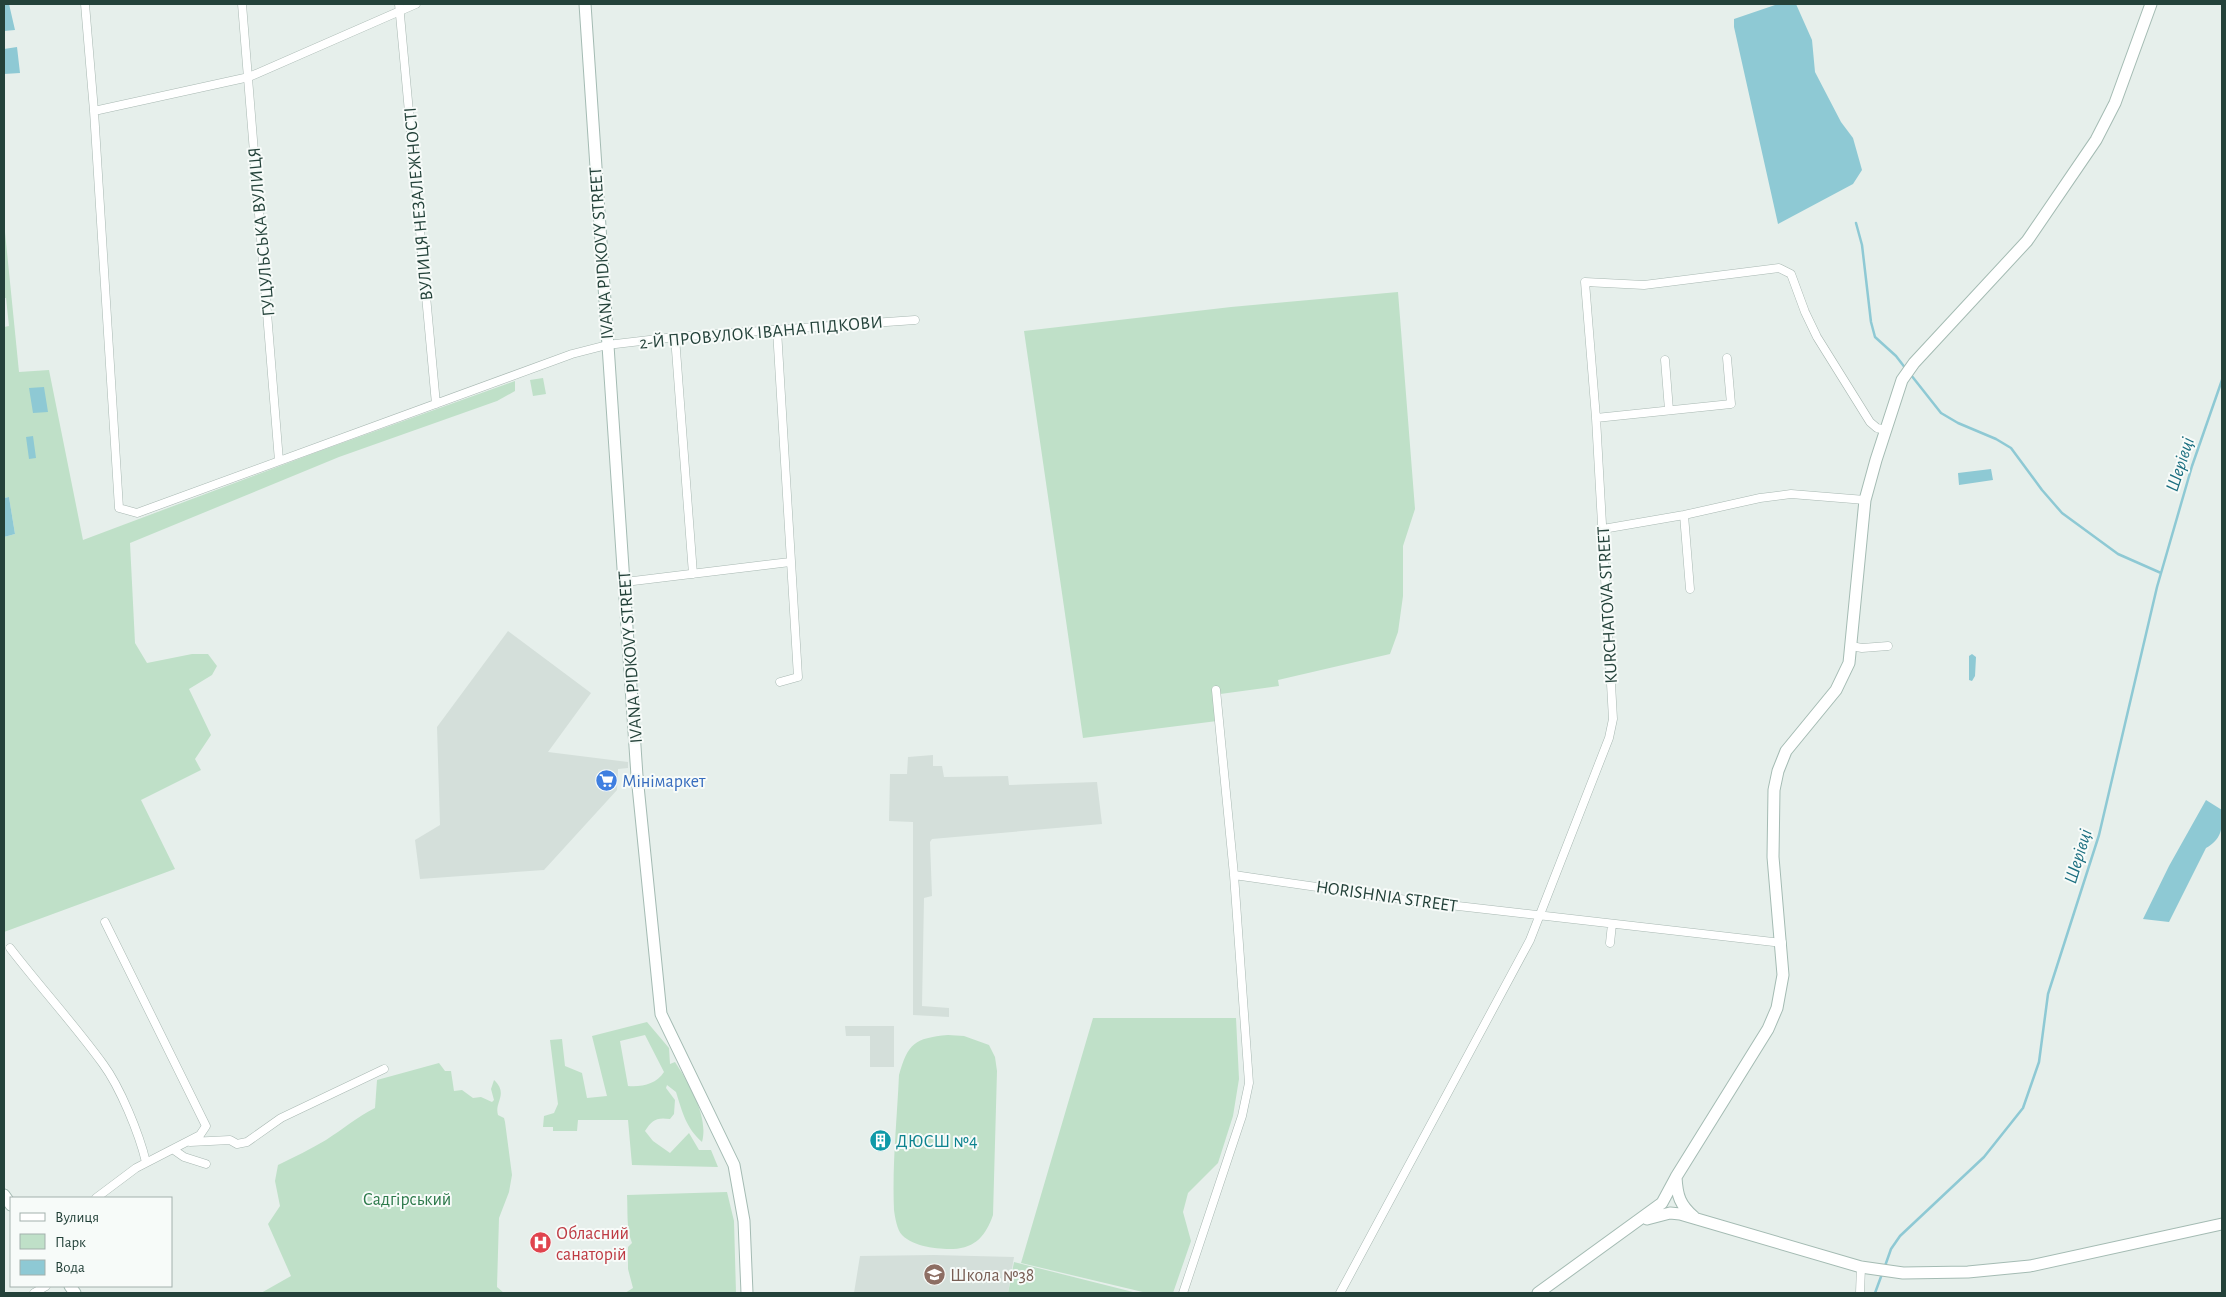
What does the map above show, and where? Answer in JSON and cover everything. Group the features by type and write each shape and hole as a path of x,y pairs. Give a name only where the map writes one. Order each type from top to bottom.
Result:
{"street":[{"path":"86,4 94,111 249,77 400,7 416,4"},
{"name":"ГУЦУЛЬСЬКА ВУЛИЦЯ","path":"242,4 279,461"},
{"name":"IVANA PIDKOVY STREET","path":"585,4 638,776 661,1014 734,1165 744,1221 747,1293"},
{"path":"1538,1293 1662,1203 1676,1177 1768,1029 1777,1008 1783,975 1782,943 1772,857 1774,790 1778,771 1786,751 1836,690 1848,663 1865,500 1885,430 1902,380 1908,371 2027,241 2096,140 2114,103 2151,4"},
{"name":"ВУЛИЦЯ НЕЗАЛЕЖНОСТІ","path":"400,7 436,404"},
{"name":"2-Й ПРОВУЛОК ІВАНА ПІДКОВИ","path":"94,111 119,508 137,513 572,354 607,345 675,337 915,320"},
{"name":"KURCHATOVA STREET","path":"1340,1293 1521,956 1540,915 1609,738 1613,719 1603,529 1585,282 1644,285 1779,268 1785,269 1791,274 1805,312 1817,337 1870,422 1877,428 1885,430"},
{"path":"777,330 798,677 780,682"},
{"path":"675,337 693,574"},
{"path":"1596,418 1731,404 1727,358"},
{"path":"1665,360 1669,410"},
{"path":"1603,529 1684,515 1760,498 1791,494 1865,500"},
{"path":"1684,515 1690,589"},
{"path":"625,582 790,562"},
{"path":"1851,646 1862,648 1888,646"},
{"path":"1183,1293 1242,1116 1249,1082 1234,875 1216,690"},
{"name":"HORISHNIA STREET","path":"1234,875 1414,901 1782,943"},
{"path":"97,1197 146,1162 174,1150 200,1135 206,1126 105,922"},
{"path":"1610,943 1612,924"},
{"path":"10,948 104,1065 134,1126 146,1162"},
{"path":"188,1142 230,1140 237,1144 247,1142 281,1118 384,1069"},
{"path":"174,1150 184,1157 206,1164"},
{"path":"1676,1177 1677,1196 1695,1218"},
{"path":"1640,1220 1670,1213 1695,1218 1864,1267 1903,1273 1968,1272 2030,1266 2222,1224"},
{"path":"1860,1293 1864,1267"}],"shaded area":[{"path":"508,631 591,693 548,752 628,762 628,768 618,769 617,790 544,870 420,879 415,840 440,825 437,727"},
{"path":"933,755 933,766 942,766 944,777 1008,776 1009,785 1097,782 1102,824 932,839 930,842 932,896 924,898 922,1006 949,1008 949,1017 913,1015 913,822 889,821 890,774 907,774 908,757"},
{"path":"845,1026 894,1026 894,1067 870,1067 870,1036 846,1036"},
{"name":"Школа №38","path":"860,1256 1014,1257 1008,1293 854,1293"}],"green space":[{"path":"4,222 19,372 49,370 83,540 317,452 515,381 515,391 497,401 339,457 130,543 135,643 147,663 192,654 208,654 217,666 212,675 189,689 211,735 195,759 201,770 141,800 175,869 4,932 4,537 15,534 9,497 4,498 4,327 9,326 6,298 4,298"},
{"path":"1398,292 1415,509 1403,546 1403,596 1398,632 1390,654 1278,680 1279,686 1213,695 1217,721 1083,738 1024,331 1231,307"},
{"path":"543,378 546,394 533,396 530,380"},
{"path":"1093,1018 1236,1018 1239,1079 1233,1116 1218,1163 1188,1193 1183,1212 1191,1241 1173,1293 1147,1293 1021,1263"},
{"path":"647,1022 669,1048 670,1064 675,1062 692,1090 703,1122 702,1142 688,1125 676,1092 667,1085 666,1088 675,1100 674,1114 670,1119 661,1118 655,1120 645,1131 653,1141 670,1153 689,1133 699,1150 711,1150 718,1167 632,1165 628,1120 578,1120 577,1131 553,1131 553,1127 543,1127 544,1116 554,1113 558,1104 550,1040 562,1039 565,1066 582,1073 587,1098 607,1096 592,1036","holes":["645,1035 664,1072 649,1084 628,1086 620,1041"]},
{"path":"948,1035 964,1036 989,1045 995,1057 997,1071 993,1215 987,1229 979,1239 968,1246 953,1249 919,1245 907,1239 899,1230 894,1210 894,1160 899,1075 902,1065 914,1044 927,1038"},
{"name":"Садгірський","path":"439,1063 445,1071 451,1071 454,1091 462,1090 473,1098 481,1097 492,1102 494,1100 491,1089 494,1080 500,1090 501,1094 497,1110 498,1115 504,1118 505,1122 512,1175 509,1192 499,1218 497,1287 504,1293 261,1293 291,1276 268,1224 280,1206 275,1181 278,1165 326,1140 375,1108 377,1080"},
{"path":"727,1192 734,1221 736,1293 625,1293 633,1288 628,1269 628,1247 632,1243 628,1225 627,1195"},
{"path":"1014,1262 1137,1293 1008,1293"}],"water":[{"path":"4,4 9,4 15,30 4,31"},
{"path":"1778,4 1796,4 1812,40 1815,72 1841,122 1853,138 1862,170 1853,184 1778,224 1734,27 1734,19"},
{"path":"17,47 20,73 4,74 4,49"},
{"path":"44,387 48,412 33,413 29,388"},
{"path":"33,436 36,458 29,459 26,437"},
{"path":"1991,469 1993,480 1959,485 1958,473"},
{"path":"9,497 15,534 4,537 4,498"},
{"path":"1972,654 1976,657 1975,676 1972,681 1969,680 1969,656"},
{"path":"2206,800 2222,810 2219,836 2206,848 2169,922 2143,919 2169,866"}],"waterway":[{"path":"1856,223 1862,245 1871,322 1875,337 1896,356 1906,369"},
{"path":"1911,375 1941,413 2011,448 2042,490 2062,513 2118,554 2161,573"},
{"name":"Шерівці","path":"1885,1266 1891,1249 1900,1236 1984,1157 2023,1108 2039,1062 2048,994 2099,835 2157,587 2192,466 2222,380"},
{"name":"Шерівці","path":"1875,1293 1882,1274"}],"place":[{"name":"Мінімаркет","path":"606,781"},
{"name":"ДЮСШ №4","path":"880,1141"},
{"name":"Обласний санаторій","path":"540,1243"},
{"name":"Школа №38","path":"934,1275"}]}
